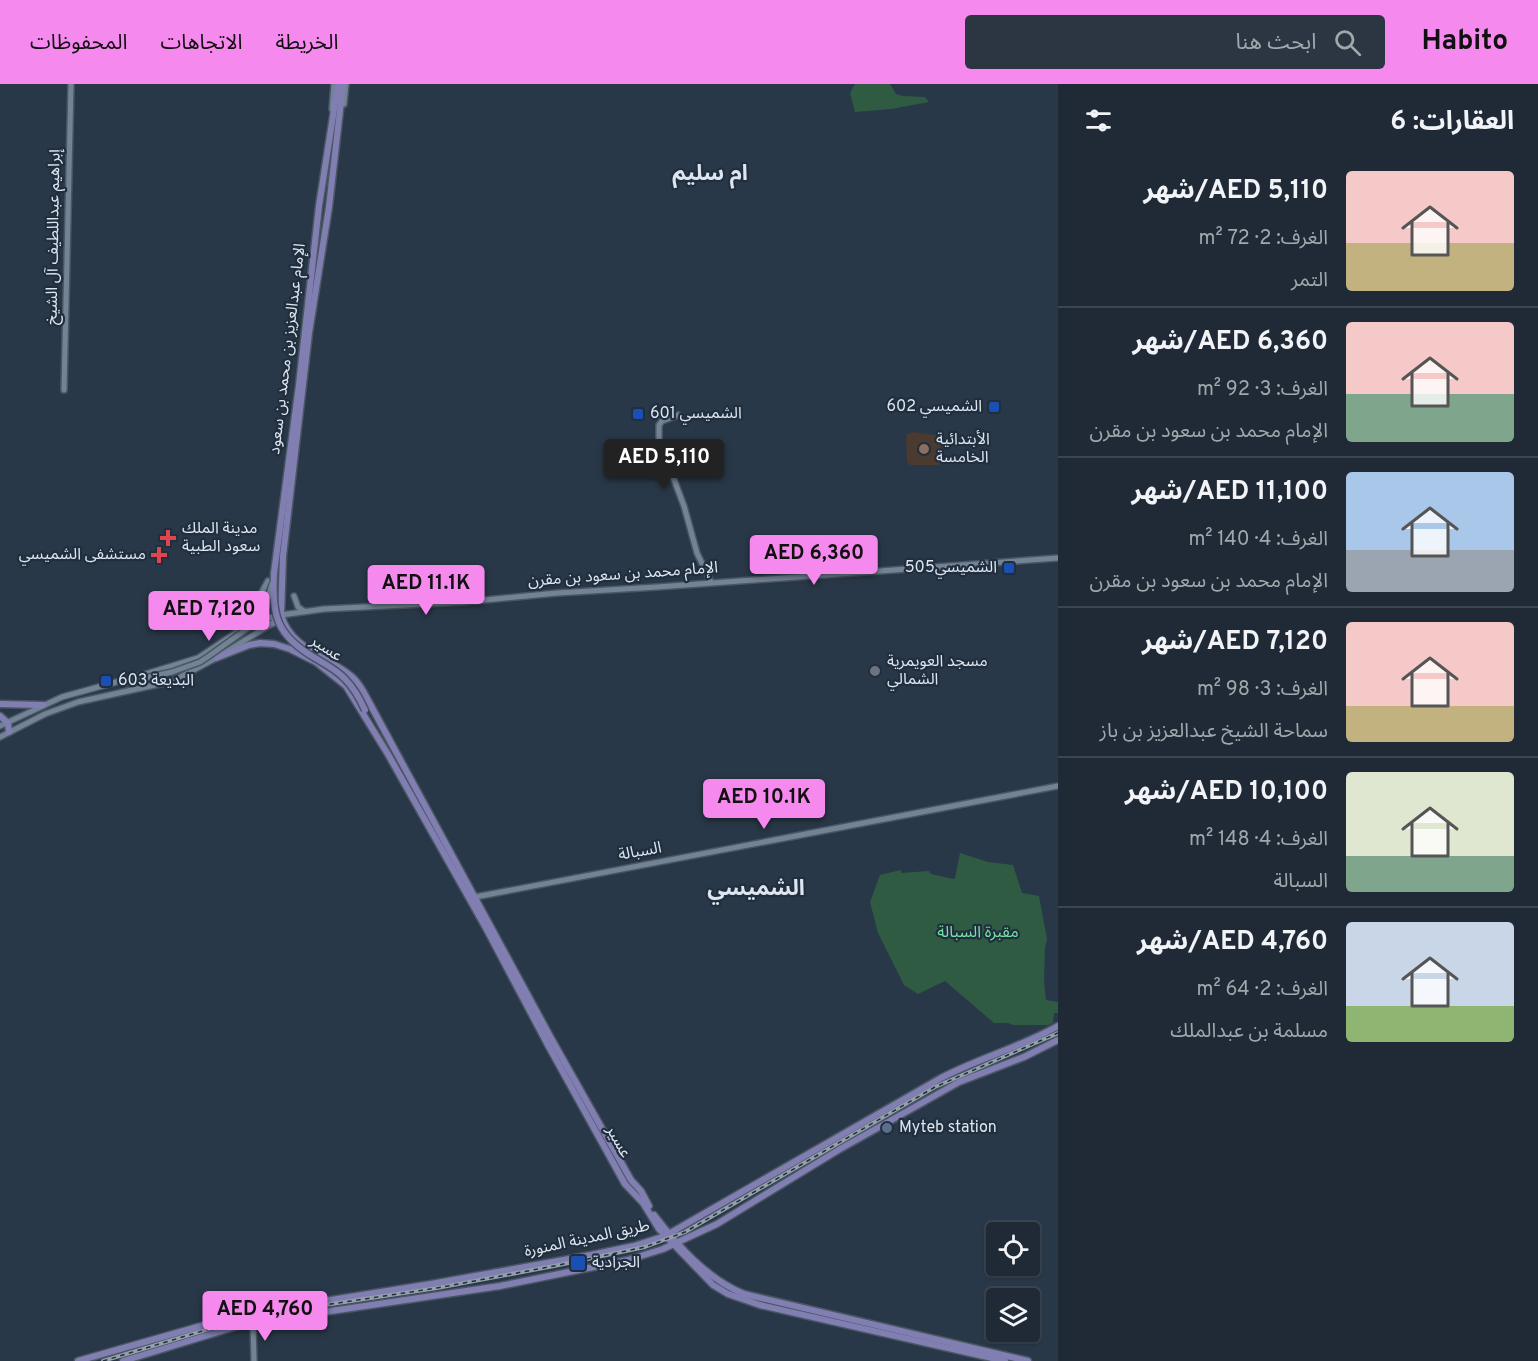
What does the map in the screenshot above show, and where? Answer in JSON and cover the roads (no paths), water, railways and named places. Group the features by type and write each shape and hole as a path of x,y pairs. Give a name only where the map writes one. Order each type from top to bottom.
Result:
{"main road":[{"name":"الإمام عبدالعزيز بن محمد بن سعود","path":"274,573 307,332 329,207 338,126 336,84"},
{"name":"الإمام عبدالعزيز بن محمد بن سعود","path":"281,615 283,556 319,206 331,129 345,84"},
{"name":"عسير","path":"274,573 273,604 281,629 297,646 344,678 354,689 625,1184 644,1203 667,1235 713,1285 743,1300 792,1313 1005,1361"},
{"name":"عسير","path":"281,615 286,629 294,639 353,678 363,691 552,1040 631,1180 641,1191 667,1235"},
{"path":"273,623 281,615"},
{"path":"216,658 239,648 260,643 290,649 316,662 340,679 375,731"},
{"path":"0,704 43,705"},
{"path":"0,716 8,723 9,732"},
{"name":"طريق المدينة المنورة","path":"78,1361 243,1314 431,1284 591,1255 634,1246 667,1235 955,1070 1043,1035 1058,1026"},
{"name":"طريق المدينة المنورة","path":"123,1361 253,1324 500,1286 628,1260 676,1244 717,1224 959,1082 1024,1057 1058,1040"},
{"path":"770,1176 772,1185 777,1187"},
{"name":"عسير","path":"676,1244 728,1287 744,1294 1029,1361"}],"street":[{"name":"إبراهيم عبداللطيف آل الشيخ","path":"64,390 71,84"},
{"name":"الإمام عبدالعزيز بن محمد بن سعود","path":"331,129 336,84"},
{"name":"الإمام عبدالعزيز بن محمد بن سعود","path":"338,126 345,84"},
{"path":"678,415 662,421 658,425 657,434 684,506 697,553 711,582"},
{"name":"الإمام محمد بن سعود بن مقرن","path":"231,636 252,622 305,612 1058,558"},
{"path":"62,697 172,672 191,666 209,656 255,623 265,609 274,573"},
{"path":"0,726 62,697 186,662 207,652 231,636 248,618 268,581"},
{"path":"294,596 300,609 305,612"},
{"path":"0,737 45,714 78,702 174,681 273,623"},
{"name":"السبالة","path":"475,897 1058,786"},
{"path":"253,1324 254,1361"}],"railway":[{"path":"103,1361 252,1316 437,1288 645,1247 685,1232 935,1087 1058,1033"}],"place":[{"name":"الشميسي 602","path":"994,407"},
{"name":"الشميسي 601","path":"638,414"},
{"name":"الأبتدائية الخامسة","path":"924,449"},
{"name":"مدينة الملك سعود الطبية","path":"168,538"},
{"name":"مستشفى الشميسي","path":"159,555"},
{"name":"الشميسي505","path":"1009,568"},
{"name":"مسجد العويمرية الشمالي","path":"875,671"},
{"name":"البديعة 603","path":"106,681"},
{"name":"Myteb station","path":"887,1128"},
{"name":"الجرادية","path":"578,1263"}],"district":[{"name":"ام سليم","path":"710,174"},
{"name":"الشميسي","path":"756,889"}],"park label":[{"name":"مقبرة السبالة","path":"978,933"}]}
